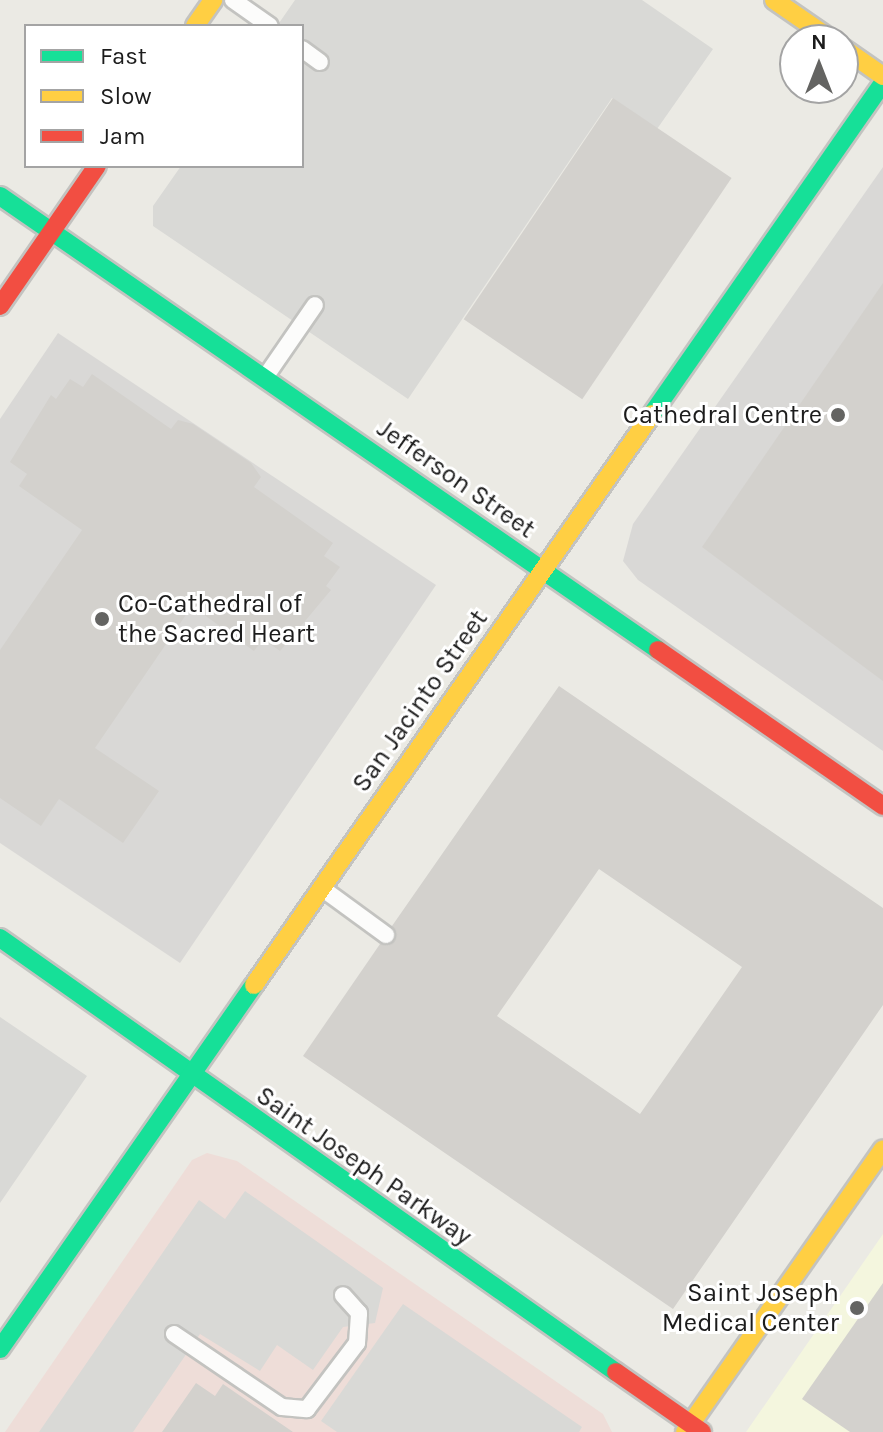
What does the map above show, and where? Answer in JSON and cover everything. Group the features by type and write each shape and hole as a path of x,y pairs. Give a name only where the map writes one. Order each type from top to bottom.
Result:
{"street":[{"path":"196,24 213,0"},
{"path":"774,0 809,24"},
{"path":"859,59 883,76"},
{"name":"San Jacinto Street","path":"0,1349 883,83"},
{"path":"0,306 96,168"},
{"name":"Jefferson Street","path":"0,196 883,806"},
{"name":"Saint Joseph Parkway","path":"0,938 190,1077 693,1430"},
{"path":"693,1430 883,1149"}],"lane":[{"path":"233,0 267,24"},
{"path":"304,50 320,62"},
{"path":"264,379 315,305"},
{"path":"321,888 386,935"},
{"path":"174,1334 282,1407 307,1409 357,1343 359,1313 343,1295"}],"shaded area":[{"path":"295,0 642,0 713,49 657,129 612,98 408,399 153,226 153,206 180,168 304,168 304,24 278,24"},
{"path":"883,167 883,751 638,580 623,561 633,524"},
{"path":"58,333 436,585 180,963 0,843 0,419"},
{"path":"0,1017 87,1076 0,1203"},
{"path":"207,1153 237,1161 603,1414 612,1432 5,1432 192,1160"},
{"path":"245,1191 383,1288 375,1323 343,1327 313,1370 277,1345 260,1371 200,1334 133,1432 39,1432 199,1200 225,1219"},
{"name":"Saint Joseph Medical Center","path":"883,1234 883,1432 746,1432 780,1383"},
{"path":"403,1304 582,1427 579,1432 337,1432 321,1421"}],"building":[{"path":"613,98 732,178 582,399 464,319"},
{"name":"Cathedral Centre","path":"883,283 883,681 702,547"},
{"name":"Co-Cathedral of the Sacred Heart","path":"92,374 171,429 178,420 193,424 251,463 261,477 254,487 333,543 324,556 340,567 326,586 331,590 280,651 263,639 254,651 192,606 95,748 159,791 123,843 59,799 41,826 0,798 0,650 82,530 19,486 27,474 10,462 51,395 56,399 70,379 83,387"},
{"path":"559,686 883,908 883,1005 673,1309 303,1056 380,944 395,941 392,926","holes":["599,869 742,967 640,1114 497,1016"]},
{"path":"883,1283 883,1432 850,1432 802,1399"},
{"path":"196,1383 215,1396 223,1384 293,1432 162,1432"}],"traffic: fast":[{"path":"652,414 883,83"},
{"path":"0,196 658,650"},
{"path":"0,938 616,1372"},
{"path":"0,1349 254,985"}],"traffic: slow":[{"path":"196,24 213,0"},
{"path":"774,0 809,24"},
{"path":"859,59 883,76"},
{"path":"254,985 652,414"},
{"path":"685,1432 883,1149"}],"traffic: jam":[{"path":"0,306 96,168"},
{"path":"658,650 883,806"},
{"path":"616,1372 702,1432"}],"place":[{"name":"Cathedral Centre","path":"838,415"},
{"name":"Co-Cathedral of the Sacred Heart","path":"102,619"},
{"name":"Saint Joseph Medical Center","path":"857,1308"}]}
